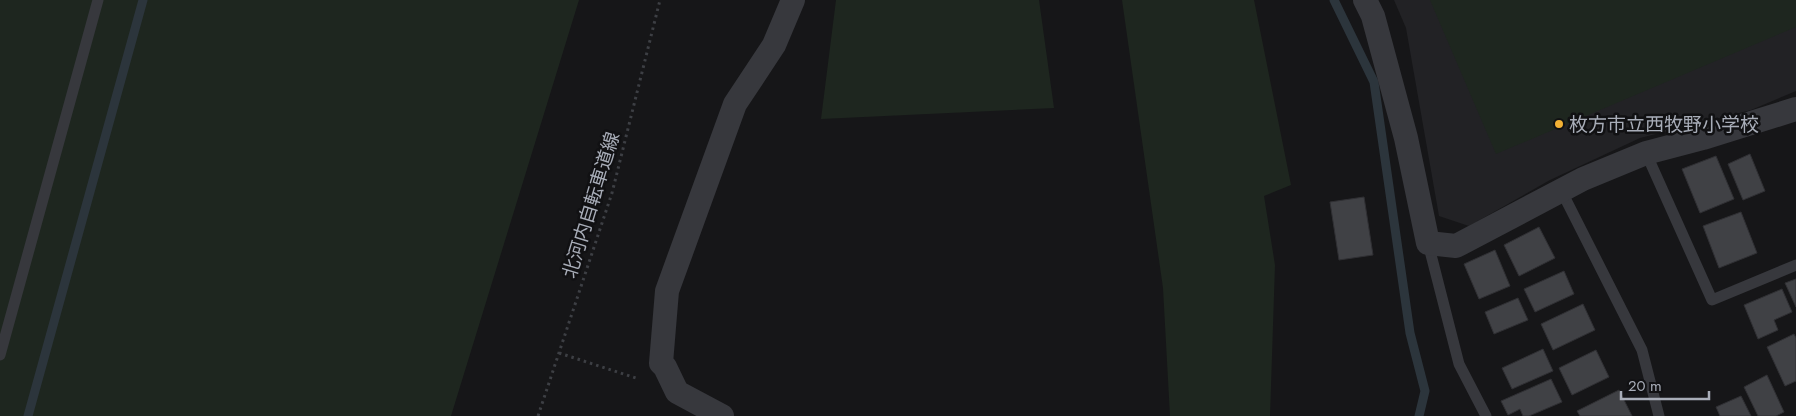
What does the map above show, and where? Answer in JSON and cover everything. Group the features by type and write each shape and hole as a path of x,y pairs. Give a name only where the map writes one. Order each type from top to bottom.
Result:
{"street":[{"path":"722,416 677,392 665,367 660,363 668,291 735,104 774,45 793,0"},
{"path":"1364,0 1373,16 1406,138 1428,243 1456,246 1583,178 1646,153 1703,138 1796,109"}],"lane":[{"path":"0,355 98,0"},
{"path":"1646,153 1712,300 1796,266"},
{"path":"1561,190 1642,350 1659,416"},
{"path":"1428,243 1459,364 1486,416"}],"path":[{"name":"北河内自転車道線","path":"538,416 612,193 660,0"},
{"path":"559,353 677,392"}],"shaded area":[{"path":"0,0 579,0 451,416 0,416"},
{"path":"836,0 1039,0 1054,108 821,119"},
{"path":"1122,0 1254,0 1291,185 1264,196 1275,265 1270,416 1170,416 1163,288"},
{"name":"枚方市立西牧野小学校","path":"1394,0 1796,0 1796,91 1751,110 1640,138 1550,180 1469,226 1439,216 1406,28"},
{"path":"1430,0 1796,0 1796,27 1496,154"}],"building":[{"path":"1750,154 1765,191 1743,200 1728,164"},
{"path":"1716,156 1734,199 1700,213 1682,169"},
{"path":"1364,197 1373,255 1339,260 1330,202"},
{"path":"1741,212 1757,253 1719,268 1703,226"},
{"path":"1539,227 1555,258 1519,276 1504,245"},
{"path":"1495,250 1510,286 1479,299 1464,264"},
{"path":"1564,271 1574,294 1535,312 1524,289"},
{"path":"1796,279 1796,307 1785,283"},
{"path":"1782,289 1792,312 1774,320 1778,330 1758,339 1744,305"},
{"path":"1518,298 1528,320 1494,334 1485,312"},
{"path":"1583,304 1595,330 1553,350 1541,324"},
{"path":"1794,334 1796,338 1796,381 1785,386 1767,347"},
{"path":"1543,349 1553,371 1512,389 1502,368"},
{"path":"1596,350 1609,377 1572,395 1559,368"},
{"path":"1767,375 1784,412 1776,416 1758,416 1744,387"},
{"path":"1551,379 1562,402 1529,416 1523,416 1520,409 1508,415 1501,401"},
{"path":"1619,390 1632,416 1580,416 1577,411"},
{"path":"1741,396 1751,416 1720,416 1716,407"}],"waterway":[{"path":"28,416 143,0"},
{"path":"1334,0 1374,82 1410,333 1425,391 1419,416"}],"place":[{"name":"枚方市立西牧野小学校","path":"1559,124"}]}
